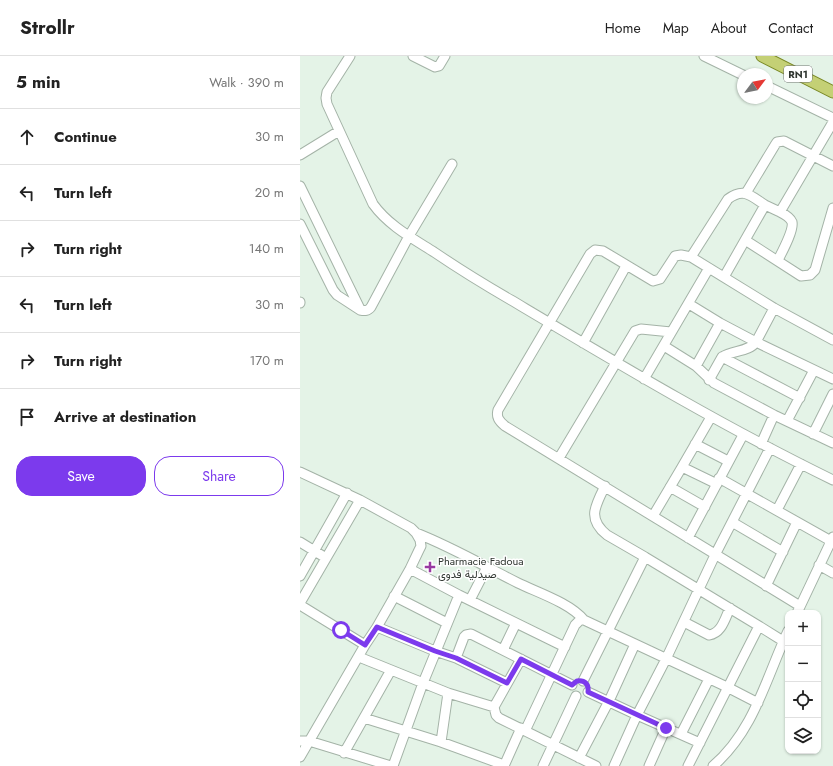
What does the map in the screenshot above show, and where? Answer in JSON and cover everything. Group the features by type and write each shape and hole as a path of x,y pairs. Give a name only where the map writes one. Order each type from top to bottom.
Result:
{"main road":[{"name":"RN1","path":"762,56 833,92"}],"street":[{"path":"350,56 327,92 327,104 373,204 382,216 409,236 477,280 616,361 644,379 760,444 833,480"},
{"path":"413,56 435,67 439,66 445,56"},
{"path":"704,56 737,72"},
{"path":"773,89 833,118"},
{"path":"780,212 833,122"},
{"path":"300,155 340,131"},
{"path":"746,193 777,142 784,141 833,166"},
{"path":"300,224 333,290 337,295 360,310 368,310 409,236 452,164"},
{"path":"300,186 360,310"},
{"path":"691,257 728,199 737,193 746,193 789,218 792,224 791,230 778,260"},
{"path":"724,277 765,205"},
{"path":"745,240 801,276 806,276 813,273 815,270 833,208"},
{"path":"682,467 747,493 797,522 832,539 798,610 766,586 505,426 498,418 498,410 592,252 595,250 603,251 653,281 660,279 675,256 681,254 691,257 774,308 833,340"},
{"path":"583,343 626,266"},
{"path":"644,379 709,268"},
{"path":"689,304 720,323 756,342 833,379"},
{"path":"709,380 722,357 731,352 750,348 756,342 774,308"},
{"path":"696,366 720,323"},
{"path":"559,458 633,334 638,330 671,332"},
{"path":"664,346 696,366 709,380 774,415 833,443"},
{"path":"722,357 800,398"},
{"path":"788,422 814,370"},
{"path":"813,434 833,394"},
{"path":"760,444 774,415"},
{"path":"653,516 711,417"},
{"path":"688,538 743,434"},
{"path":"695,444 728,461"},
{"path":"614,766 637,715 666,659 715,555 770,448"},
{"path":"777,510 801,464"},
{"path":"300,472 347,493 411,528 416,533 421,546 410,569 377,627 305,741 300,757"},
{"path":"605,486 594,510 594,518 601,531 700,589 784,641 758,703 740,737 726,754 713,766"},
{"path":"670,488 705,507"},
{"path":"300,576 347,493"},
{"path":"360,500 300,604 365,645"},
{"path":"732,522 783,552"},
{"path":"766,586 797,522"},
{"path":"416,533 442,543 487,567 566,605 578,613 584,620 758,703"},
{"path":"300,542 326,558"},
{"path":"583,681 645,557"},
{"path":"819,565 833,573"},
{"path":"470,600 487,567"},
{"path":"410,569 565,647"},
{"path":"305,741 392,766 435,651 459,595"},
{"path":"394,596 447,623"},
{"path":"684,622 709,635 713,634 720,629 730,608"},
{"path":"364,718 441,742 504,766 552,674 575,625 580,620 584,620"},
{"path":"503,650 516,623"},
{"path":"688,766 759,626"},
{"path":"377,627 456,658 507,683"},
{"path":"456,658 464,637 471,634 572,685"},
{"path":"579,758 609,701 635,644"},
{"path":"359,656 448,693 494,707"},
{"path":"521,659 494,707 496,715 499,718 596,766"},
{"path":"344,753 391,670"},
{"path":"681,734 708,678"},
{"path":"577,681 583,681 589,688 588,692 583,697 576,696 572,692 572,685 577,681"},
{"path":"588,692 700,743"},
{"path":"441,742 448,693"},
{"path":"543,766 576,696"},
{"path":"649,766 666,728"}],"place":[{"name":"Pharmacie Fadoua صيدلية فدوى","path":"430,567"}],"route":[{"path":"341,630 365,645 377,627 456,658 507,683 521,659 572,685 577,681 583,681 589,688 588,692 666,728"}]}
